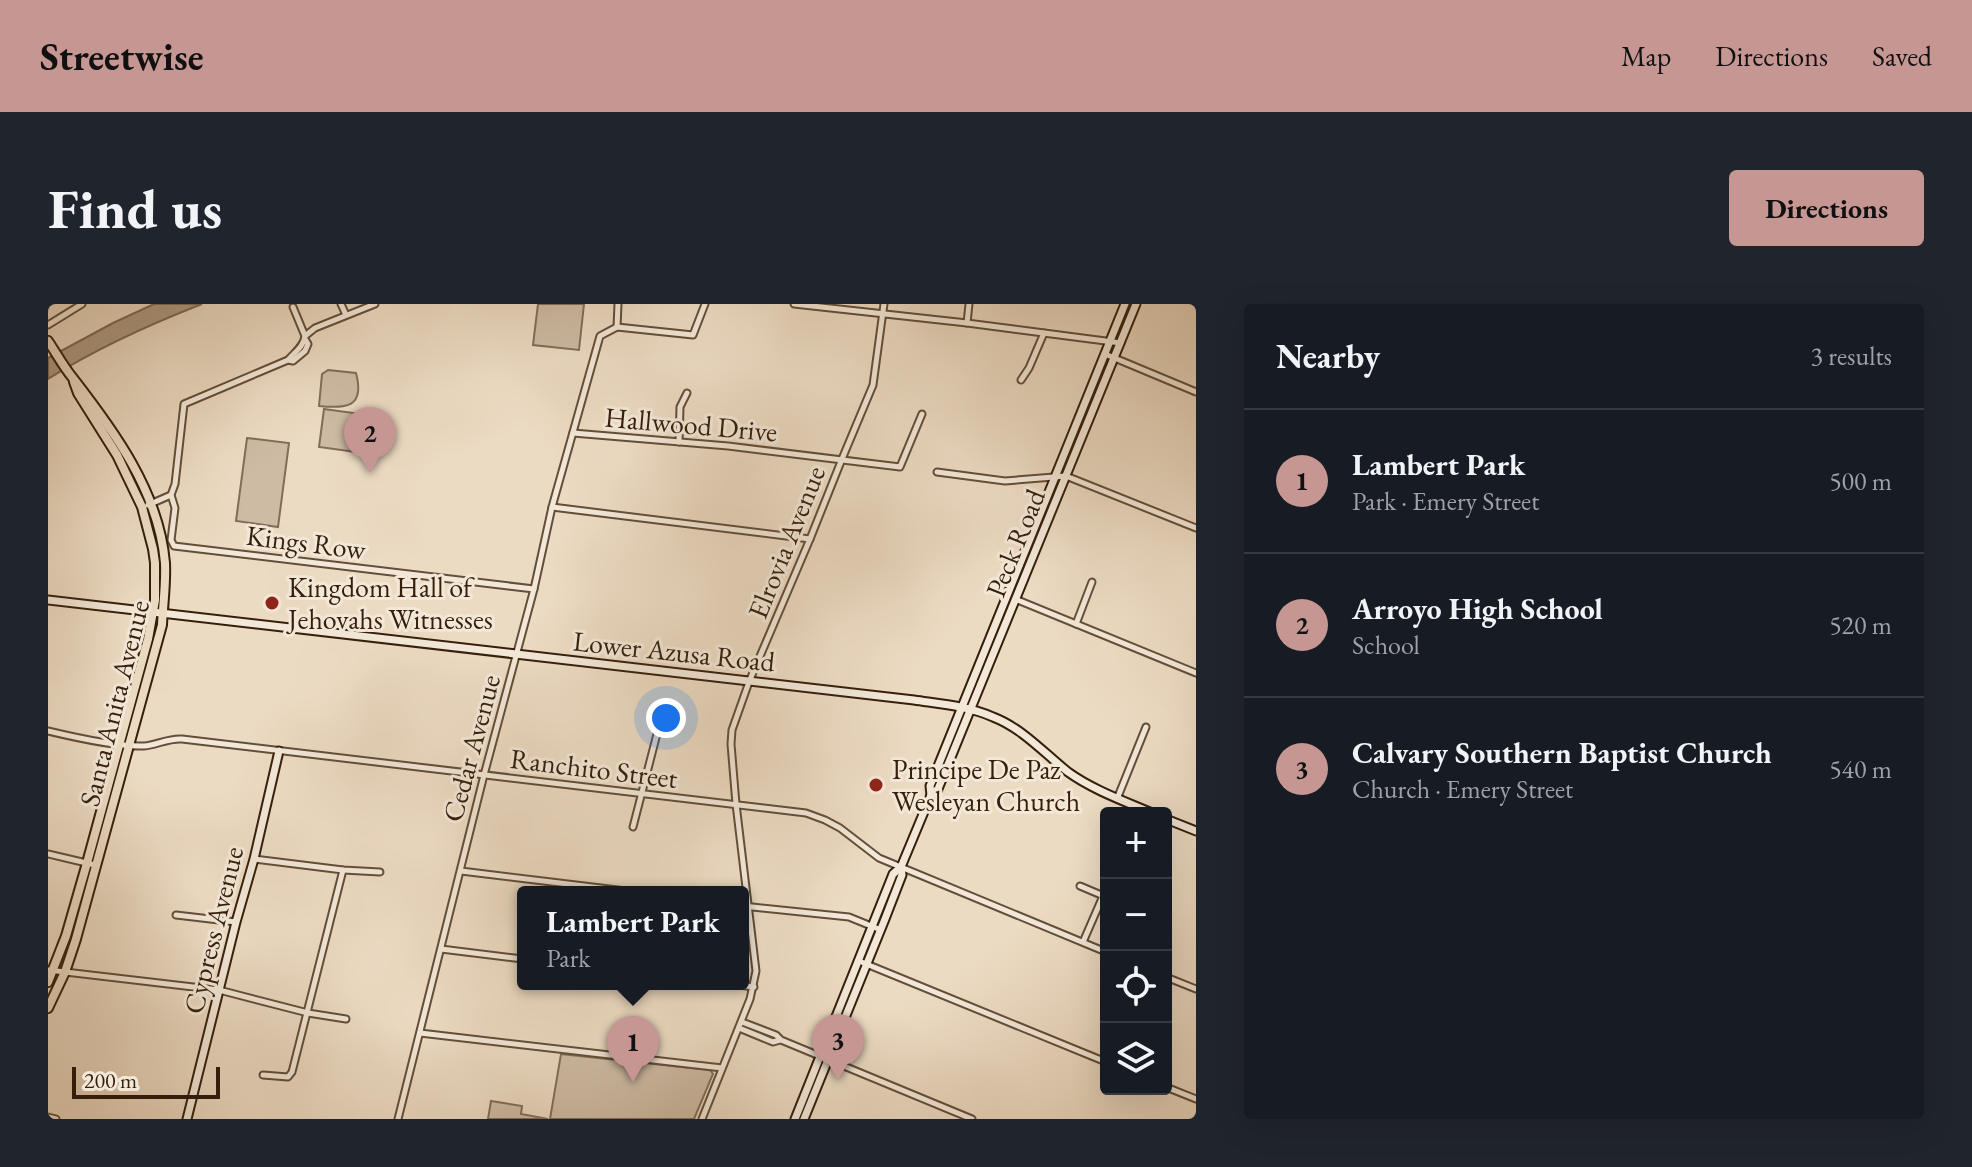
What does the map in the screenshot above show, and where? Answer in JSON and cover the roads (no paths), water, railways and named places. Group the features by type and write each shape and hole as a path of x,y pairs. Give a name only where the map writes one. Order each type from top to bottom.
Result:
{"main road":[{"name":"Peck Road","path":"931,795 930,786 960,707 1125,304"},
{"name":"Peck Road","path":"795,1119 902,875 901,867 931,795 938,789 1136,304"},
{"name":"Santa Anita Avenue","path":"48,982 91,864 158,613 155,563 144,486 132,463 49,340"},
{"name":"Santa Anita Avenue","path":"72,377 78,393 147,506"},
{"path":"111,446 132,463"},
{"name":"Lower Azusa Road","path":"48,600 960,707 995,717 1017,729 1070,773 1137,807"},
{"name":"Cypress Avenue","path":"187,1119 279,751"},
{"path":"1172,821 1196,831"},
{"name":"Santa Anita Avenue","path":"48,1008 76,939 91,864"},
{"name":"Peck Road","path":"804,1119 824,1058"}],"street":[{"path":"48,325 82,304"},
{"path":"341,304 346,315"},
{"path":"293,307 305,338 315,328 375,304"},
{"path":"618,304 617,327 693,335 705,304"},
{"path":"794,304 1121,343"},
{"name":"Elrovia Avenue","path":"743,886 732,730 749,682 873,385 884,304"},
{"path":"967,323 969,304"},
{"name":"Cedar Avenue","path":"398,1119 534,589 552,507 600,336 617,327"},
{"path":"1021,380 1044,333"},
{"name":"Kings Row","path":"305,338 308,344 305,351 293,361 288,360 184,404 175,484 171,495 175,508 171,540 174,546 534,589"},
{"path":"1105,354 1196,392"},
{"path":"679,442 680,407 687,393"},
{"name":"Hallwood Drive","path":"573,433 900,467 922,414"},
{"path":"937,472 1005,481 1066,476 1196,528"},
{"path":"147,506 171,495"},
{"path":"552,507 810,539"},
{"path":"1076,624 1092,582"},
{"path":"1006,596 1196,673"},
{"path":"1117,799 1146,727"},
{"path":"633,827 658,730"},
{"name":"Ranchito Street","path":"48,731 144,746 166,739 182,739 806,813 840,828 879,858 1104,951"},
{"path":"48,854 91,864"},
{"path":"254,859 380,872"},
{"path":"263,1075 283,1078 292,1072 343,870"},
{"path":"461,871 585,886"},
{"path":"1080,886 1100,894"},
{"path":"1083,942 1100,905"},
{"path":"749,906 849,917 877,928"},
{"path":"176,915 236,922"},
{"name":"Elrovia Avenue","path":"702,1119 754,987 755,957 749,926"},
{"path":"441,949 517,958"},
{"path":"863,962 1100,1060"},
{"path":"50,970 219,990 308,1013 346,1019"},
{"path":"1172,979 1196,989"},
{"path":"749,986 754,987"},
{"path":"740,1025 773,1042 781,1040 972,1119"},
{"path":"420,1033 722,1068"},
{"path":"1172,1089 1196,1099"},
{"path":"48,1117 56,1119"}],"place":[{"name":"Arroyo High School","path":"370,473"},
{"name":"Kingdom Hall of Jehovahs Witnesses","path":"272,603"},
{"name":"Principe De Paz Wesleyan Church","path":"876,785"},
{"name":"Calvary Southern Baptist Church","path":"838,1080"},
{"name":"Lambert Park","path":"633,1082"}]}
